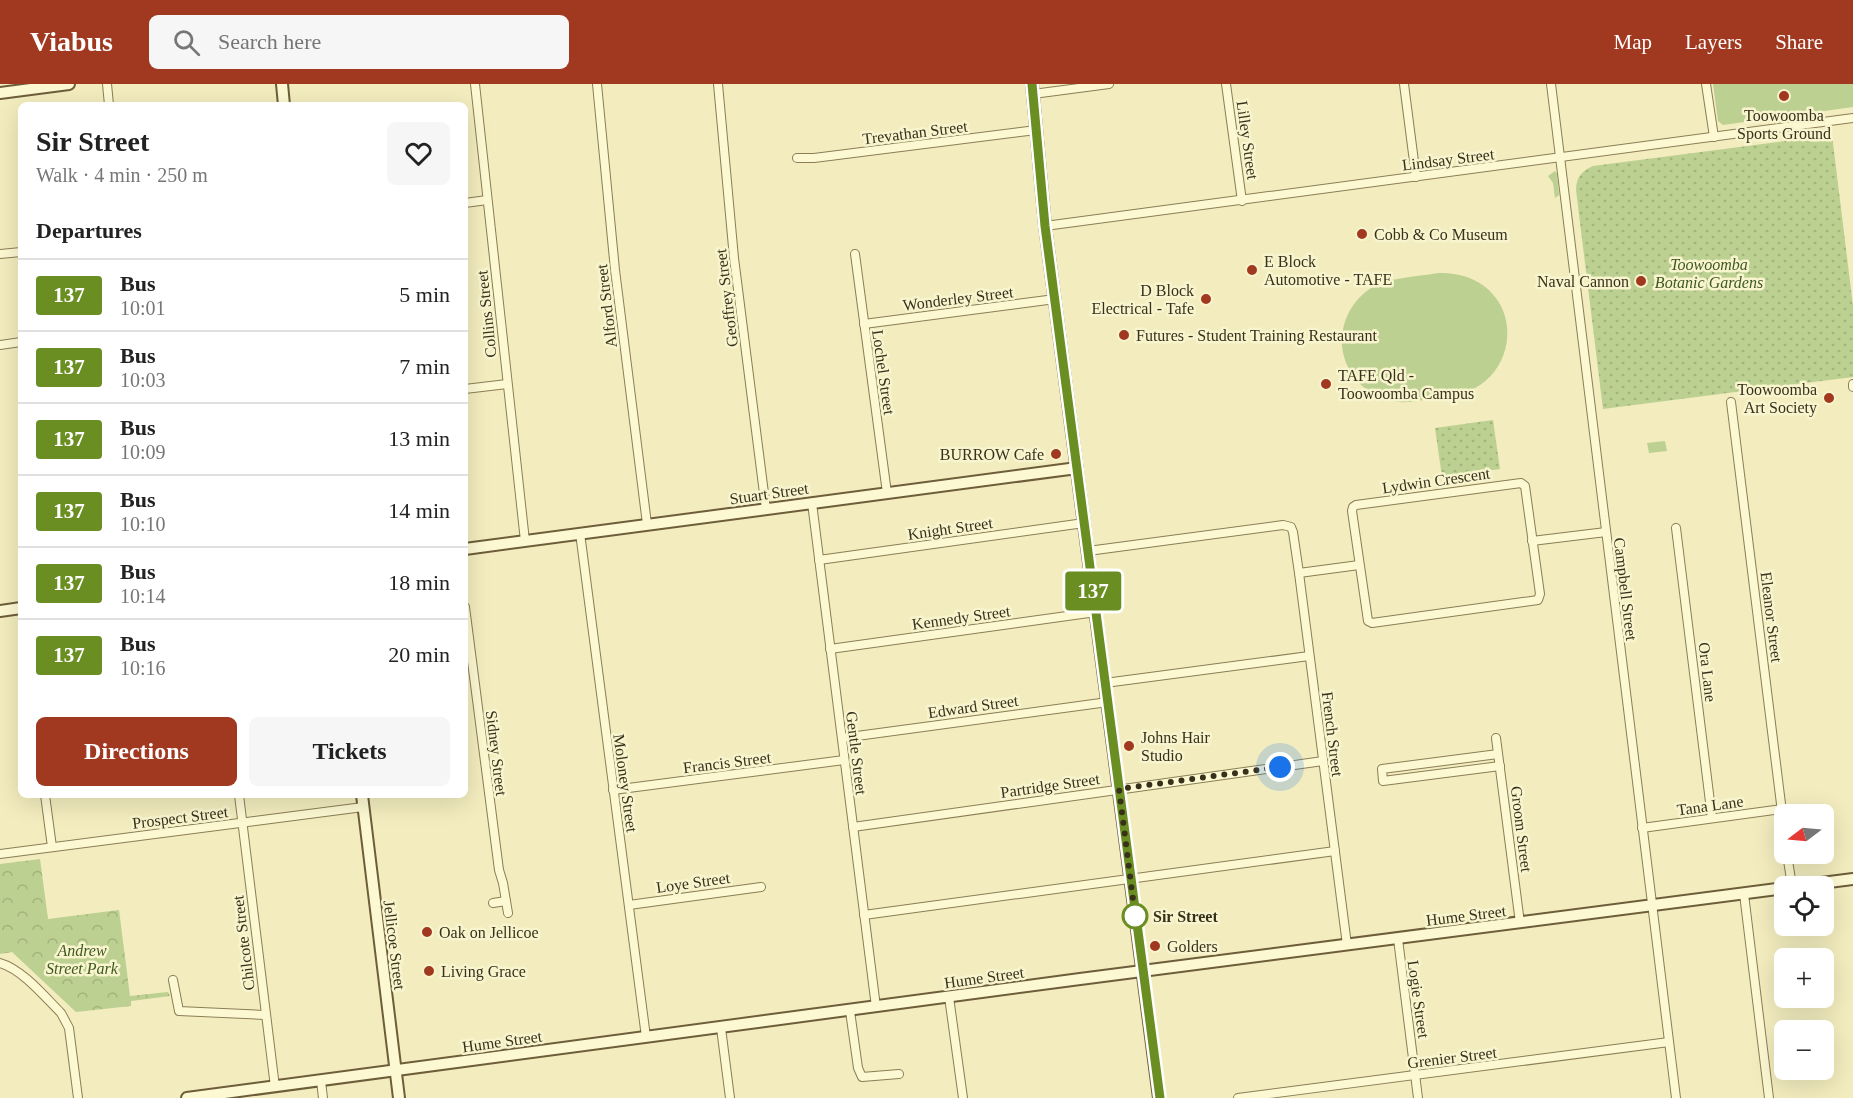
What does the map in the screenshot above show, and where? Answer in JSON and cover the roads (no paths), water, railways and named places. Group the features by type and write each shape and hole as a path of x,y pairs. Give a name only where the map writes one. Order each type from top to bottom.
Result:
{"street":[{"path":"3,90 69,84"},
{"path":"107,84 109,102"},
{"path":"282,84 284,102"},
{"name":"Collins Street","path":"475,84 525,541"},
{"name":"Alford Street","path":"597,84 615,270 647,524"},
{"name":"Geoffrey Street","path":"718,84 734,258 766,509"},
{"path":"1109,84 1033,89 1045,226 1160,1098"},
{"name":"Lilley Street","path":"1226,84 1242,201"},
{"path":"1404,84 1416,177"},
{"name":"Campbell Street","path":"1551,84 1676,1098"},
{"path":"1706,84 1714,137"},
{"name":"Lindsay Street","path":"1045,226 1853,118"},
{"name":"Trevathan Street","path":"797,158 814,158 1036,130"},
{"path":"468,203 487,200"},
{"path":"0,255 18,252"},
{"name":"Lochel Street","path":"855,254 887,493"},
{"name":"Wonderley Street","path":"864,324 1055,299"},
{"path":"0,345 18,342"},
{"path":"468,389 507,384"},
{"name":"Eleanor Street","path":"1731,402 1781,804"},
{"name":"Stuart Street","path":"468,549 1077,468"},
{"name":"Lydwin Crescent","path":"1518,483 1523,483 1525,486 1540,596 1538,600 1372,623 1367,619 1359,565 1352,510 1354,506 1518,483"},
{"name":"Gentle Street","path":"812,503 876,1007"},
{"name":"Knight Street","path":"819,560 1084,523"},
{"name":"French Street","path":"1088,551 1282,525 1291,527 1299,573 1347,945"},
{"name":"Ora Lane","path":"1676,528 1712,818"},
{"path":"1532,541 1606,532"},
{"name":"Moloney Street","path":"580,533 646,1036"},
{"path":"1299,573 1359,565"},
{"path":"0,611 18,608"},
{"name":"Kennedy Street","path":"830,649 1096,612"},
{"name":"Sidney Street","path":"468,630 499,870 508,913"},
{"path":"1105,683 1309,656"},
{"name":"Edward Street","path":"842,738 1108,702"},
{"name":"Groom Street","path":"1496,738 1520,923"},
{"path":"1498,754 1382,769 1383,781 1500,766"},
{"name":"Francis Street","path":"614,790 844,760"},
{"name":"Partridge Street","path":"853,827 1323,761"},
{"path":"45,798 52,847"},
{"name":"Chilcote Street","path":"239,798 275,1087"},
{"name":"Jellicoe Street","path":"362,798 399,1098"},
{"name":"Prospect Street","path":"0,854 363,807"},
{"name":"Tana Lane","path":"1642,828 1774,810"},
{"path":"864,915 1335,851"},
{"path":"1834,881 1853,879"},
{"name":"Loye Street","path":"629,905 760,887"},
{"name":"Hume Street","path":"187,1098 1774,890"},
{"path":"1744,894 1770,1098"},
{"path":"494,903 506,902"},
{"name":"Logie Street","path":"1398,939 1418,1098"},
{"path":"0,963 18,972 65,1017 69,1028 78,1098"},
{"path":"173,980 179,1011 265,1015"},
{"path":"949,997 963,1098"},
{"path":"850,1011 858,1068 862,1077 899,1074"},
{"path":"721,1028 730,1098"},
{"name":"Grenier Street","path":"1238,1098 1669,1042"},
{"path":"321,1081 323,1098"}],"place":[{"name":"Toowoomba Sports Ground","path":"1784,96"},
{"name":"Cobb & Co Museum","path":"1362,234"},
{"name":"E Block Automotive - TAFE","path":"1252,270"},
{"name":"Naval Cannon","path":"1641,281"},
{"name":"D Block Electrical - Tafe","path":"1206,299"},
{"name":"Futures - Student Training Restaurant","path":"1124,335"},
{"name":"TAFE Qld - Toowoomba Campus","path":"1326,384"},
{"name":"Toowoomba Art Society","path":"1829,398"},
{"name":"BURROW Cafe","path":"1056,454"},
{"name":"Johns Hair Studio","path":"1129,746"},
{"name":"Sir Street","path":"1135,916"},
{"name":"Oak on Jellicoe","path":"427,932"},
{"name":"Golders","path":"1155,946"},
{"name":"Living Grace","path":"429,971"}],"park label":[{"name":"Toowoomba Botanic Gardens","path":"1709,273"},
{"name":"Andrew Street Park","path":"82,959"}]}
